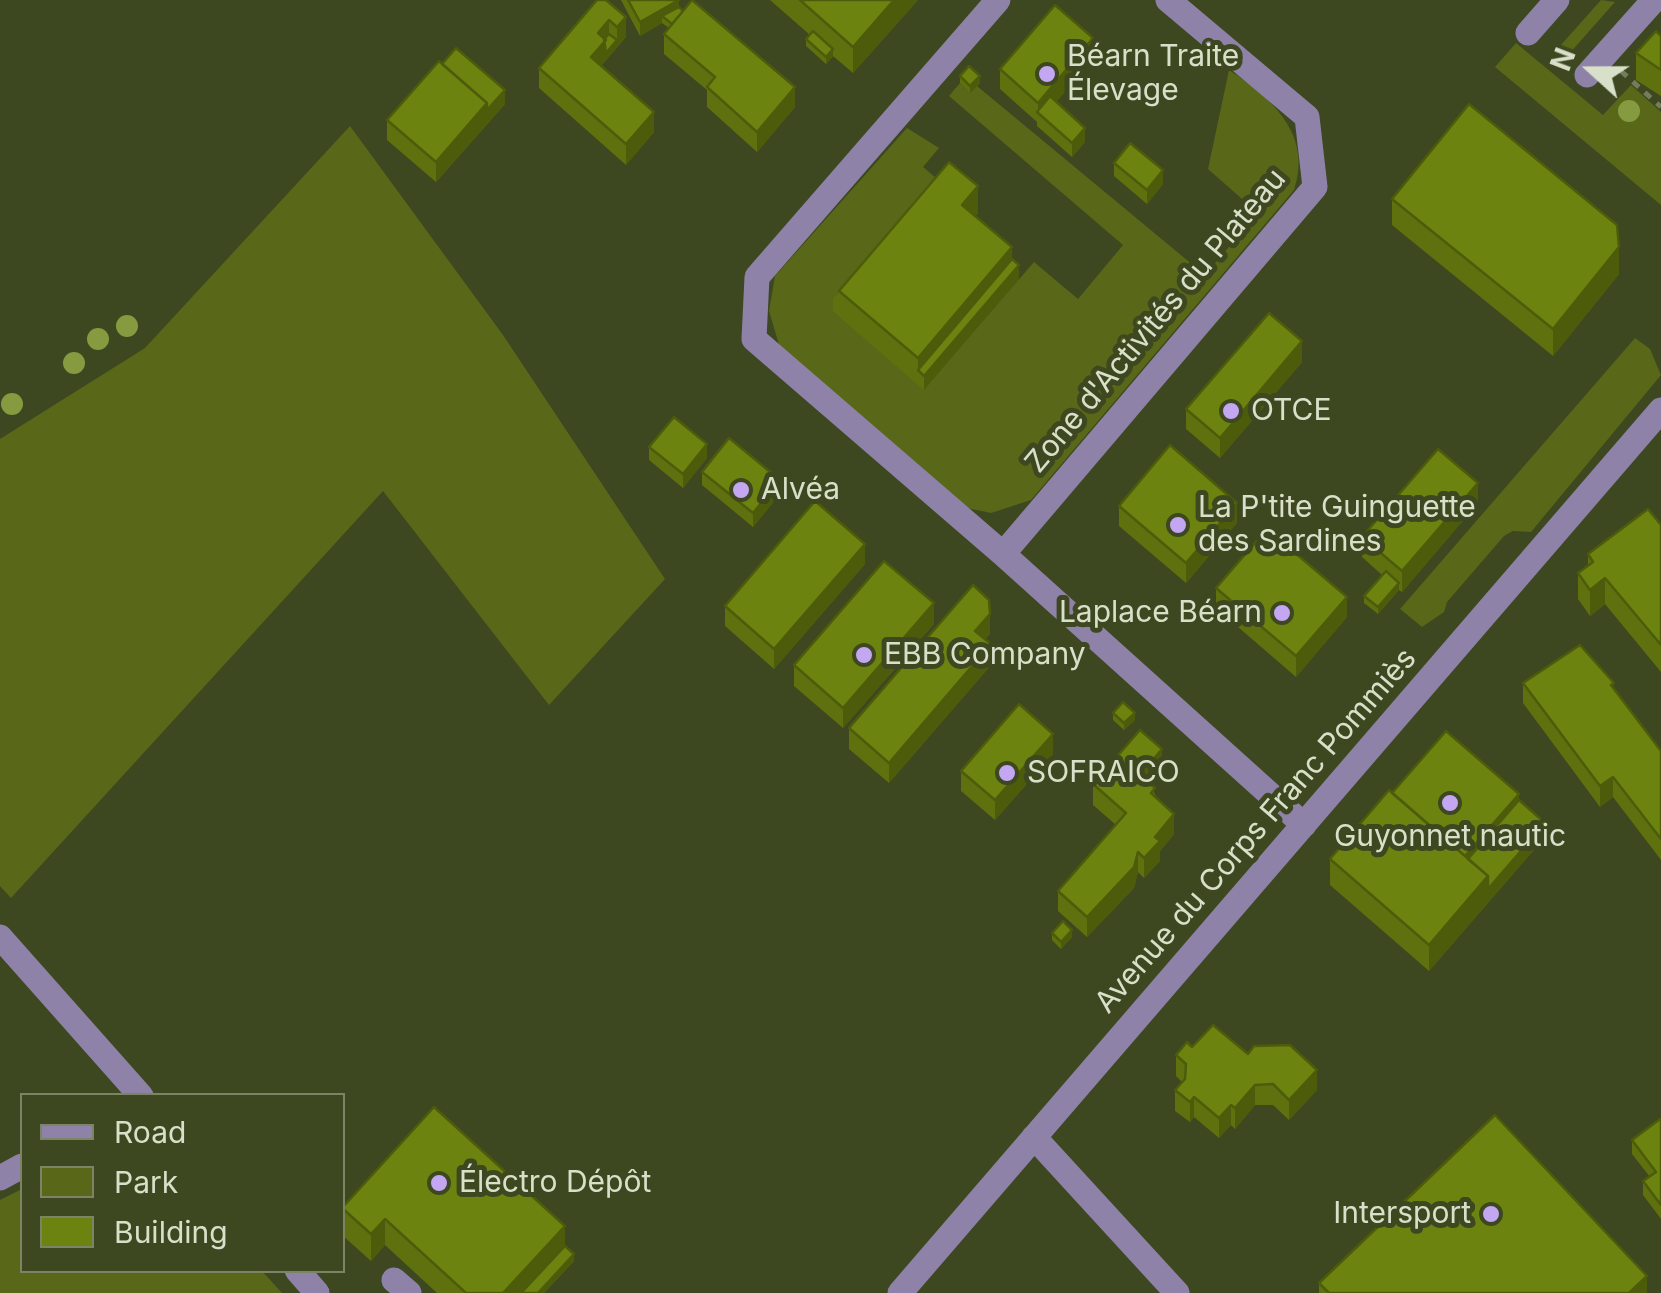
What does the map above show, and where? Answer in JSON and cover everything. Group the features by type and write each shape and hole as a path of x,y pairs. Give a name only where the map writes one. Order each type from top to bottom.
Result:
{"street":[{"path":"998,0 757,277 754,339 1003,554 1304,825"},
{"name":"Zone d'Activités du Plateau","path":"1003,554 1314,187 1307,117 1168,0"},
{"path":"1528,33 1558,0"},
{"path":"1596,65 1642,4"},
{"name":"Avenue du Corps Franc Pommiès","path":"900,1293 1661,410"},
{"path":"0,937 138,1093"},
{"path":"1034,1138 1177,1293"},
{"path":"300,1273 317,1293"}],"path":[{"path":"1596,65 1661,107"}],"green space":[{"path":"1601,0 1615,2 1561,63 1552,55"},
{"path":"1516,43 1603,115 1631,85 1661,112 1661,205 1495,67"},
{"path":"1229,70 1260,93 1285,120 1298,152 1294,190 1031,500 991,513 967,508 780,348 769,311 775,276 907,128 939,148 923,167 942,183 833,312 924,389 1034,262 1078,299 1123,245 949,96 960,83 970,93 977,86 1205,275 1258,213 1208,169"},
{"path":"350,126 503,335 665,579 549,705 383,491 11,898 0,886 0,439 145,348"},
{"path":"1635,338 1650,349 1661,375 1531,532 1513,531 1504,536 1447,602 1444,612 1422,627 1400,609"},
{"path":"20,1190 20,1273 264,1273 282,1293 0,1293 0,1200"}],"building":[{"path":"597,0 606,0 626,17 617,27 609,20 598,33 606,40 591,57 654,112 626,144 539,68"},
{"path":"628,0 679,0 640,22"},
{"path":"692,0 795,87 757,132 707,87 715,77 664,34"},
{"path":"800,0 894,0 853,47"},
{"path":"1055,5 1093,38 1038,103 1000,69"},
{"path":"679,7 683,11 672,24 662,16"},
{"path":"813,31 833,49 826,57 806,39"},
{"path":"1656,31 1661,36 1661,70 1636,53"},
{"path":"609,34 617,40 606,53 604,39"},
{"path":"456,48 505,90 487,110 487,103 442,64"},
{"path":"439,61 487,103 436,162 387,120"},
{"path":"969,66 980,76 970,86 960,76"},
{"path":"1050,96 1085,128 1072,143 1037,112"},
{"path":"1469,104 1617,225 1619,247 1553,329 1392,199"},
{"path":"1130,143 1163,170 1147,190 1114,163"},
{"path":"949,162 978,186 962,205 1012,247 918,358 839,291"},
{"path":"1012,259 1019,265 924,376 918,370"},
{"name":"OTCE","path":"1269,313 1302,341 1220,438 1186,409"},
{"path":"674,417 707,444 683,474 649,447"},
{"name":"Alvéa","path":"729,438 780,480 753,513 702,472"},
{"name":"La P'tite Guinguette des Sardines","path":"1170,445 1237,503 1186,563 1119,506"},
{"path":"1438,449 1478,483 1402,571 1362,537"},
{"path":"815,501 865,544 774,649 725,606"},
{"path":"1648,509 1661,525 1661,645 1605,578 1590,590 1578,573 1593,562 1588,554"},
{"name":"Laplace Béarn","path":"1267,529 1347,597 1296,656 1216,588"},
{"name":"EBB Company","path":"884,561 934,603 843,708 794,665"},
{"path":"1386,571 1399,583 1378,607 1364,596"},
{"path":"973,585 989,600 990,614 975,631 991,644 889,763 849,728"},
{"path":"1580,645 1614,683 1611,685 1661,751 1661,839 1613,777 1600,786 1523,683"},
{"path":"1123,702 1135,713 1124,723 1113,713"},
{"path":"1019,704 1053,734 995,800 961,771"},
{"path":"1140,730 1162,749 1140,775 1155,788 1151,793 1174,814 1155,837 1160,841 1144,858 1138,852 1134,867 1087,917 1058,891 1126,813 1093,784"},
{"path":"1446,731 1519,794 1465,856 1392,793"},
{"path":"1389,790 1488,876 1429,945 1330,859"},
{"path":"1519,800 1545,823 1488,889 1488,876 1468,859"},
{"path":"1063,921 1072,930 1061,942 1052,933"},
{"path":"1213,1025 1248,1054 1254,1046 1290,1045 1317,1070 1289,1100 1273,1084 1255,1085 1235,1108 1231,1105 1219,1118 1194,1097 1190,1102 1175,1090 1185,1079 1186,1064 1176,1055 1187,1042 1192,1047"},
{"name":"Électro Dépôt","path":"434,1107 565,1226 503,1293 466,1293 385,1219 371,1234 345,1211 345,1205"},
{"name":"Intersport","path":"1495,1115 1647,1276 1629,1293 1329,1293 1319,1283"},
{"path":"1660,1119 1661,1205 1643,1181 1656,1172 1632,1140"},
{"path":"565,1246 574,1254 538,1293 521,1293"}],"place":[{"name":"Béarn Traite Élevage","path":"1047,74"},
{"name":"OTCE","path":"1231,411"},
{"name":"Alvéa","path":"741,490"},
{"name":"La P'tite Guinguette des Sardines","path":"1178,525"},
{"name":"Laplace Béarn","path":"1282,613"},
{"name":"EBB Company","path":"864,655"},
{"name":"SOFRAICO","path":"1007,773"},
{"name":"Guyonnet nautic","path":"1450,803"},
{"name":"Électro Dépôt","path":"439,1183"},
{"name":"Intersport","path":"1491,1214"}]}
